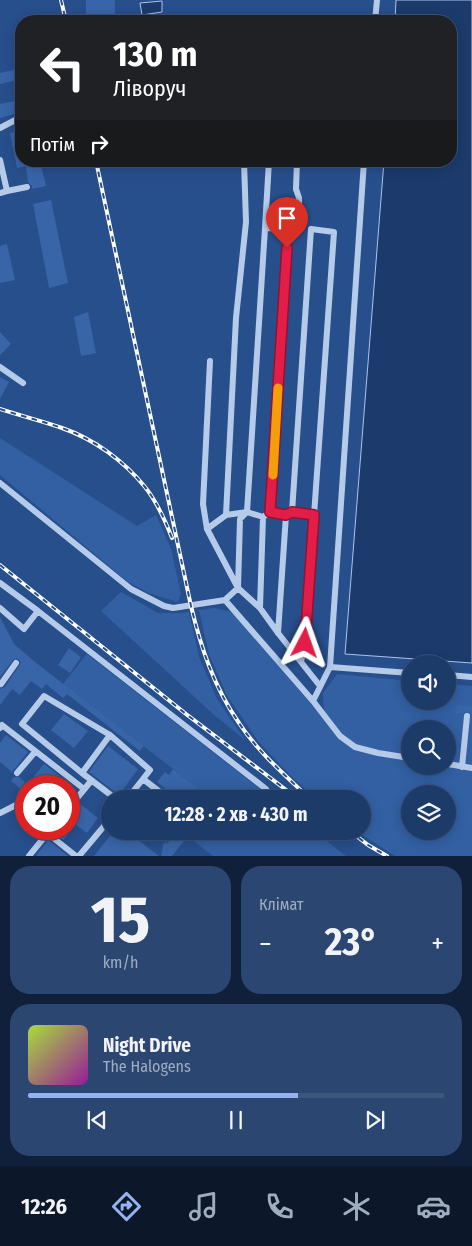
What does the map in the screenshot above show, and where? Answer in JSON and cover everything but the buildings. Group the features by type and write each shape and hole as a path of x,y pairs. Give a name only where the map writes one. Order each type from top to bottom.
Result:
{"lane":[{"path":"376,15 377,0"},
{"path":"0,128 15,119"},
{"path":"0,160 3,192 28,187"},
{"path":"226,515 236,318 246,222 244,167"},
{"path":"0,483 131,588 164,606 173,608 225,600 238,588 240,519 248,512 269,167"},
{"path":"297,167 296,189 299,198 300,229"},
{"path":"313,701 330,667 364,167"},
{"path":"265,228 311,229 334,232 305,643 301,662"},
{"path":"270,512 288,229"},
{"path":"278,633 311,229"},
{"path":"210,361 203,504 207,529 238,588 260,608 320,686"},
{"path":"0,367 23,383"},
{"path":"207,529 226,515 248,512 263,517"},
{"path":"263,517 270,512 314,515"},
{"path":"260,608 263,517"},
{"path":"0,584 38,611 266,789"},
{"path":"225,600 313,701 340,736 355,747 401,757"},
{"path":"0,608 24,629 38,611"},
{"path":"0,684 16,663"},
{"path":"330,667 401,671"},
{"path":"456,676 472,677"},
{"path":"14,734 44,696 110,735 150,770 134,790"},
{"path":"462,767 467,716"},
{"path":"22,724 104,790"},
{"path":"0,728 2,725 84,789"},
{"path":"82,773 110,735"},
{"path":"17,773 35,752"},
{"path":"456,766 472,768"},
{"path":"143,779 156,790"},
{"path":"80,794 91,781"},
{"path":"0,813 15,806"},
{"path":"59,840 78,856 101,829"},
{"path":"29,856 42,840"}],"shaded area":[{"path":"396,0 472,0 472,663 456,662 456,655 401,655 401,658 345,654 384,167 457,167 457,15 395,15"},
{"path":"162,1 162,12 142,15 140,3"},
{"path":"0,438 137,526 156,515 171,549 181,594 178,602 149,593 128,582 0,475"},
{"path":"121,592 158,613 189,612 199,657 217,699 245,740 213,714 101,611"},
{"path":"214,608 233,612 324,719 323,693 337,674 401,680 401,710 456,710 456,685 472,686 472,856 395,856 370,840 371,790 306,790 258,741 226,694 209,654 199,610"},
{"path":"87,654 261,790 200,790 63,684"},
{"path":"193,840 326,840 346,856 213,856"}],"railway":[{"path":"61,0 65,15"},
{"path":"97,167 199,637 215,681 246,734 272,763 300,790"},
{"path":"0,409 54,425 86,438 108,452 128,468 149,493 160,511 172,538"},
{"path":"0,565 186,714 286,790"},
{"path":"362,840 387,856"}],"slow traffic":[{"path":"273,475 278,388"}],"route":[{"path":"287,248 270,512 286,515 292,512 314,515 305,643"}]}
